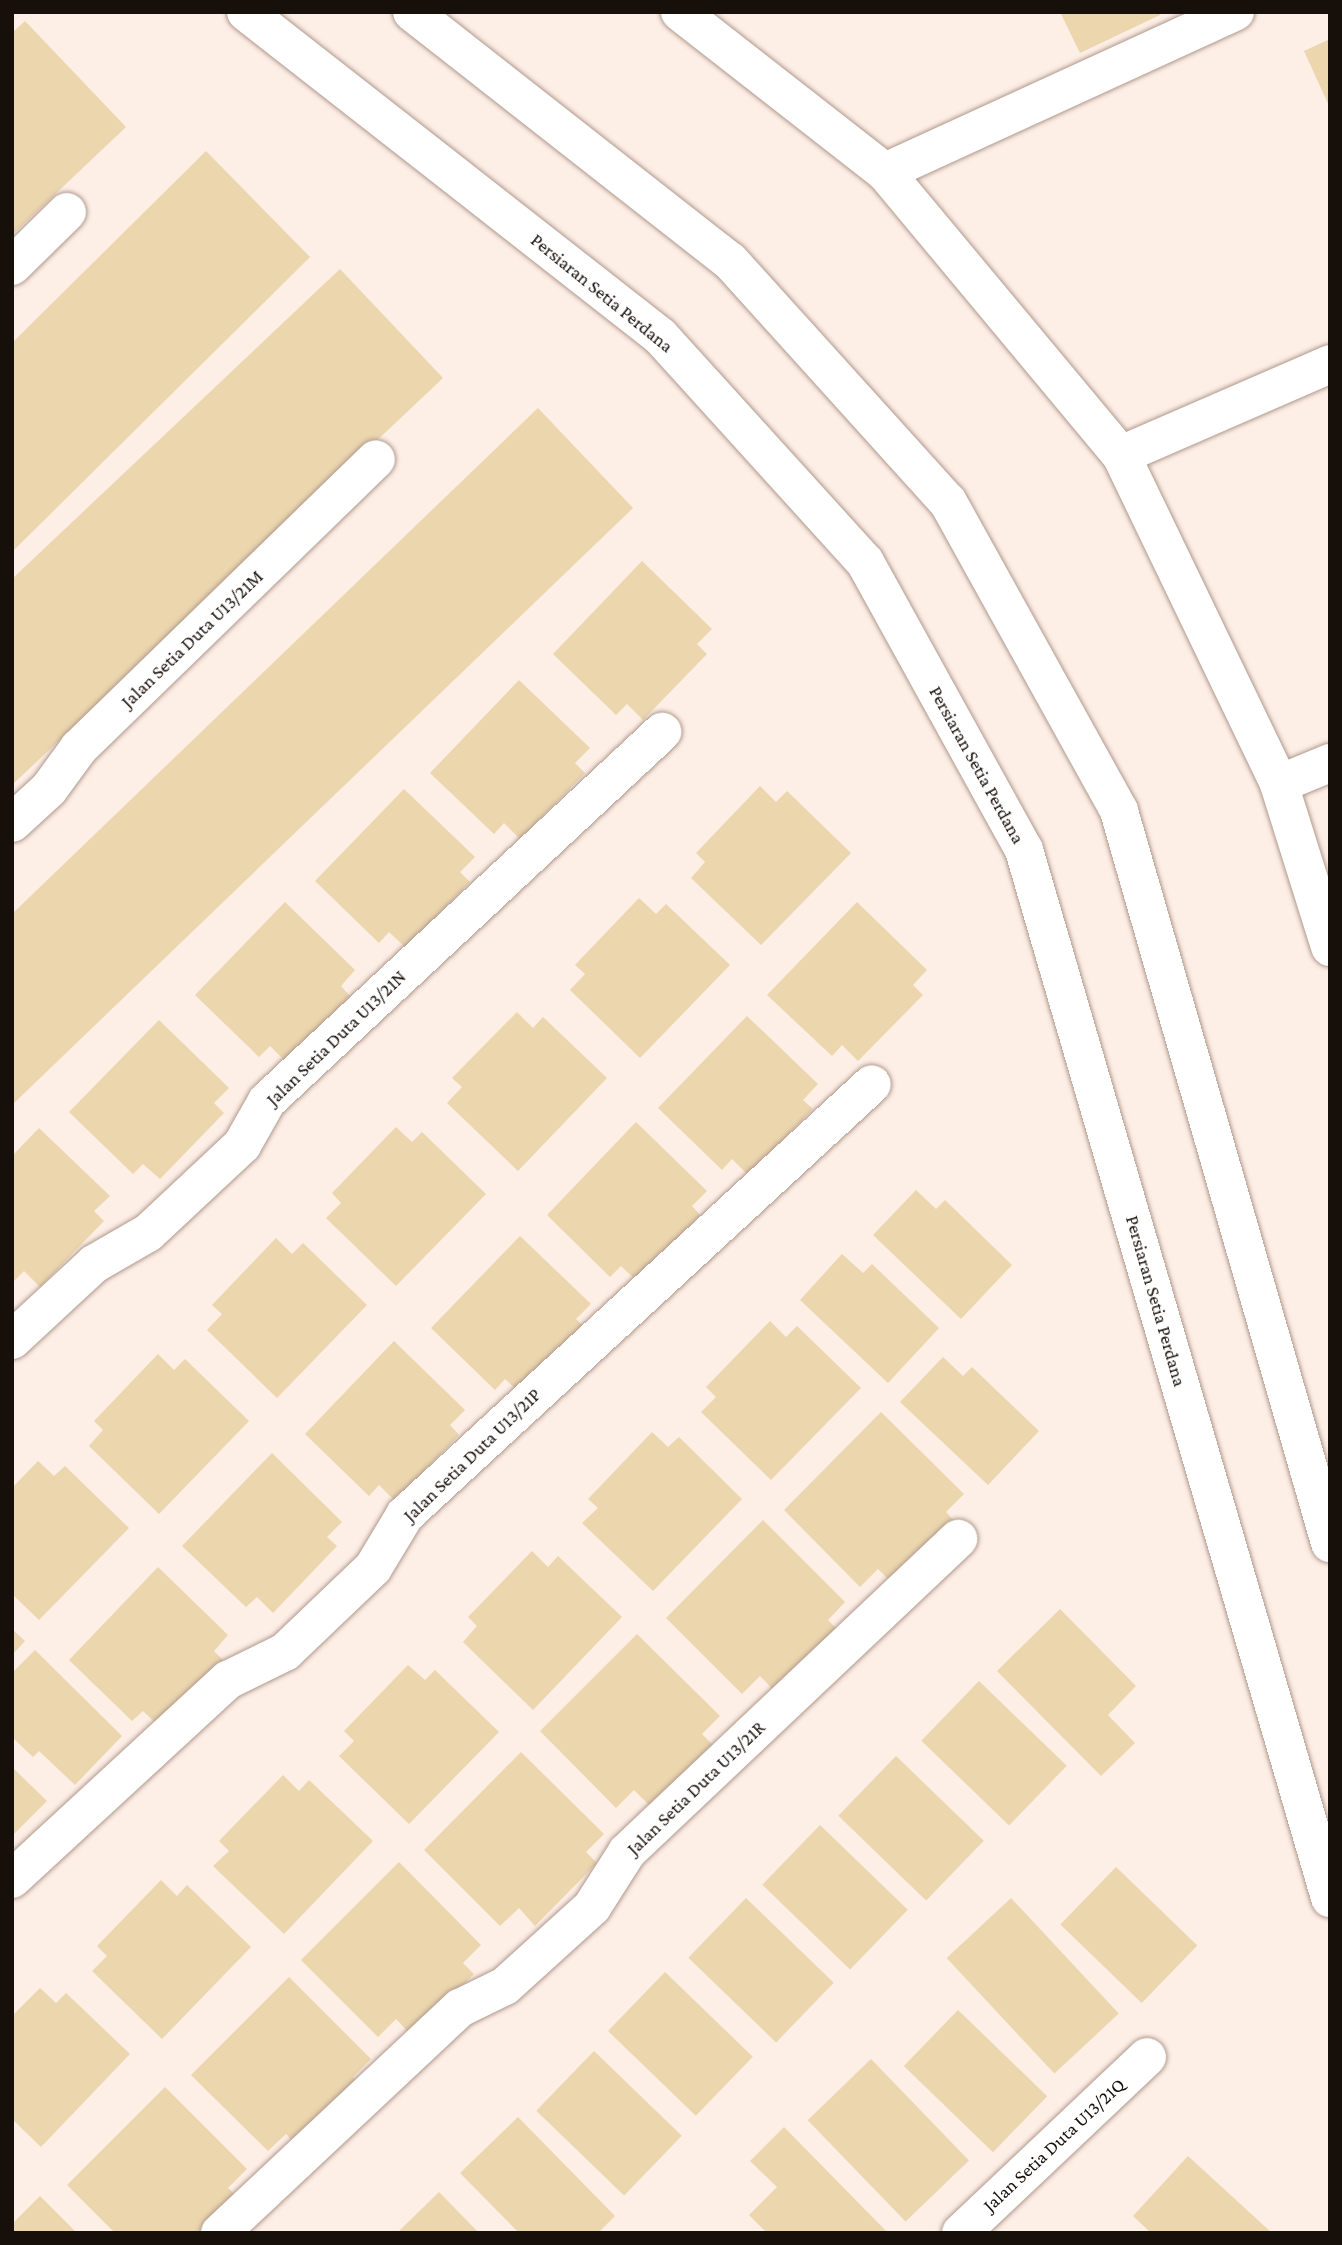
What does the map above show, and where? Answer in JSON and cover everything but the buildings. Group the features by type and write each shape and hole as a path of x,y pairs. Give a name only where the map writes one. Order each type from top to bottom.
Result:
{"street":[{"name":"Persiaran Setia Perdana","path":"246,12 660,336 864,562 1024,850 1330,1898"},
{"path":"412,12 730,261 948,502 1119,810 1330,1543"},
{"path":"680,12 885,172 1121,455 1279,784 1330,947"},
{"path":"885,172 1235,12"},
{"path":"12,266 67,212"},
{"path":"1121,455 1330,364"},
{"name":"Jalan Setia Duta U13/21M","path":"12,822 49,789 79,748 376,459"},
{"name":"Jalan Setia Duta U13/21N","path":"12,1340 94,1264 148,1233 242,1145 267,1101 662,732"},
{"path":"1279,784 1330,763"},
{"name":"Jalan Setia Duta U13/21P","path":"12,1878 228,1680 285,1652 373,1568 405,1515 872,1084"},
{"name":"Jalan Setia Duta U13/21R","path":"220,2233 460,2008 505,1986 592,1907 627,1852 958,1539"},
{"name":"Jalan Setia Duta U13/21Q","path":"961,2233 1147,2057"}]}
